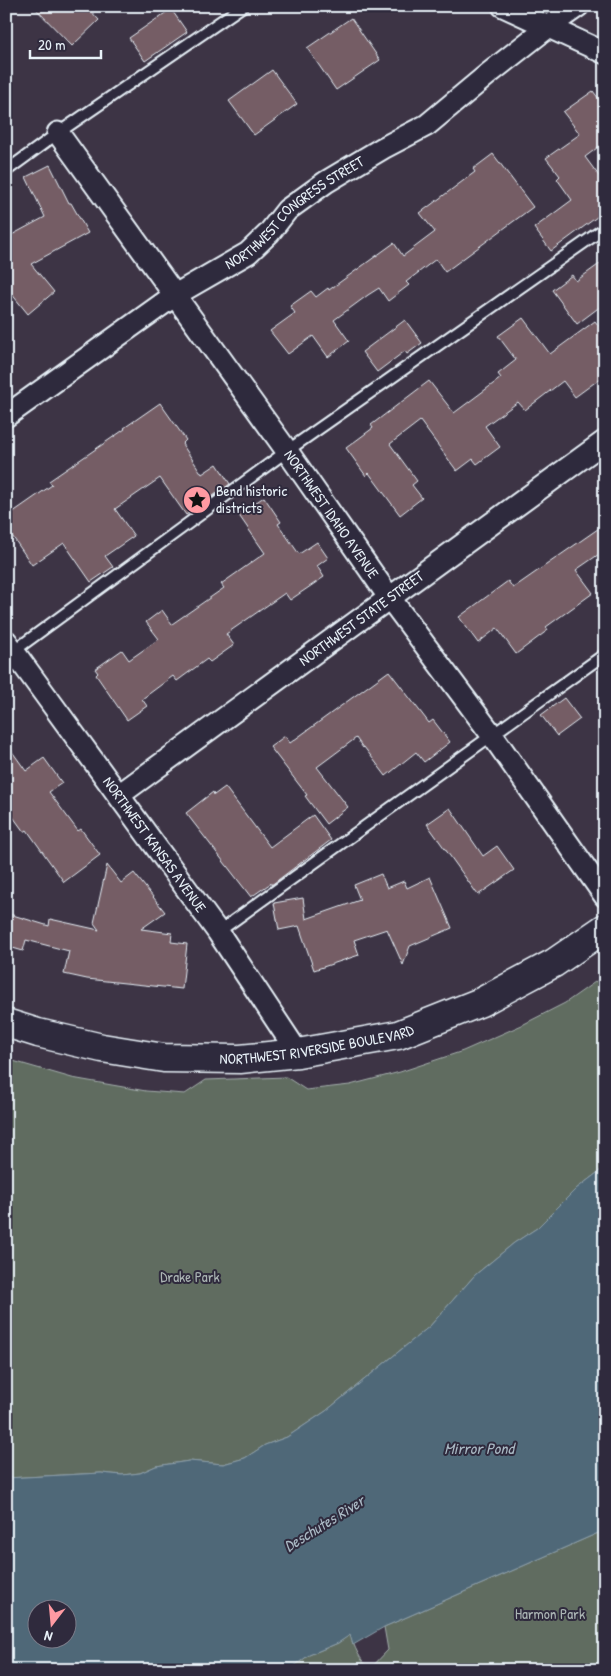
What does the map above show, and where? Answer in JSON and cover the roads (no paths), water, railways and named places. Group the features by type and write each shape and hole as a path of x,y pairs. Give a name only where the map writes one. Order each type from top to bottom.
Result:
{"street":[{"path":"503,6 605,54"},
{"name":"NORTHWEST CONGRESS STREET","path":"6,416 175,295 248,253 269,233 288,210 326,182 383,148 427,125 487,75 578,6"},
{"name":"NORTHWEST IDAHO AVENUE","path":"58,133 605,896"},
{"name":"NORTHWEST STATE STREET","path":"119,795 605,441"},
{"name":"NORTHWEST KANSAS AVENUE","path":"9,649 119,795 218,932 298,1053"},
{"name":"NORTHWEST RIVERSIDE BOULEVARD","path":"6,1022 38,1033 102,1048 164,1058 240,1059 298,1053 398,1035 472,1006 554,963 605,928"}],"lane":[{"path":"6,171 243,6"},
{"path":"9,649 605,228"},
{"path":"218,932 605,654"}],"water":[{"name":"Mirror Pond","path":"605,1167 605,1530 384,1627 353,1645 350,1635 338,1643 309,1655 289,1670 6,1670 6,1478 101,1473 122,1475 140,1473 156,1466 189,1461 223,1464 245,1458 265,1445 287,1437 326,1411 430,1326 475,1275 514,1243 537,1228 576,1189"}],"place":[{"name":"Bend historic districts","path":"197,500"}],"park label":[{"name":"Drake Park","path":"190,1277"},
{"name":"Harmon Park","path":"550,1614"}],"water label":[{"name":"Deschutes River","path":"324,1523"}]}
